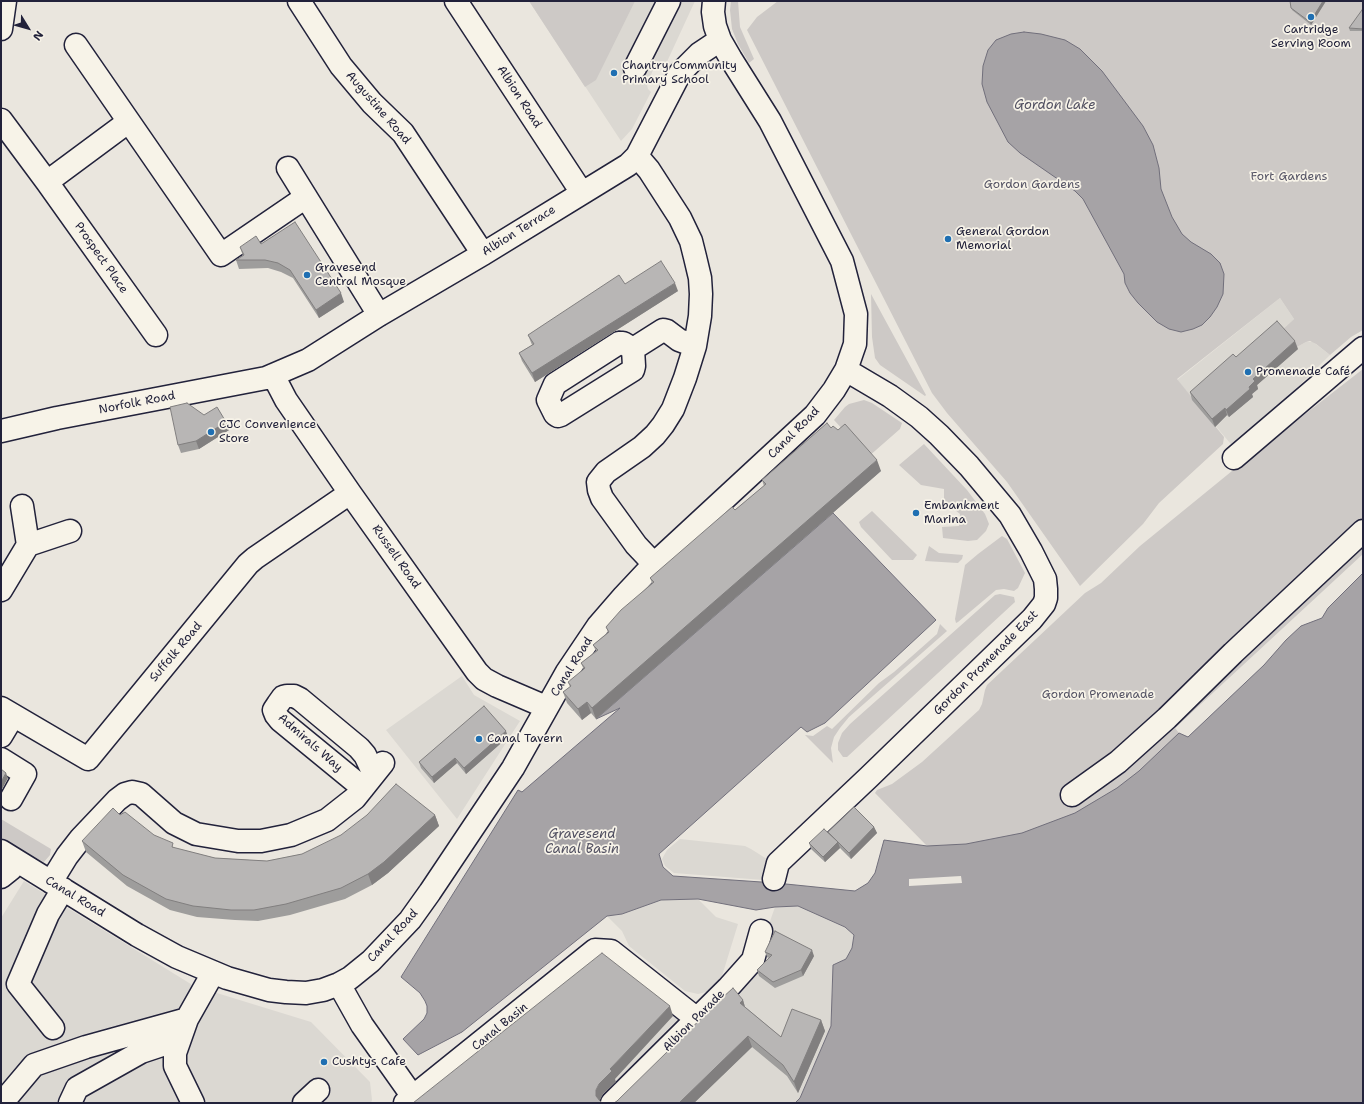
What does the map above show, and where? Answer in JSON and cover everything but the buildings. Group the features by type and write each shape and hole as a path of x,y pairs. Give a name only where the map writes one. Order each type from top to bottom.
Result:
{"street":[{"path":"1,29 4,1"},
{"name":"Augustine Road","path":"299,1 341,66 372,103 403,133 483,254"},
{"name":"Albion Road","path":"456,1 582,193"},
{"path":"635,68 669,1"},
{"name":"Canal Road","path":"9,856 148,941 177,957 213,973 250,986 286,992 301,993 318,991 339,984 350,978 371,961 415,913 513,768 570,666 598,626 654,564 815,415 834,390 846,370 855,344 856,314 842,261 770,121 720,40 715,26 713,12 714,1"},
{"name":"Albion Terrace","path":"273,376 308,360 379,315 483,254 628,164 637,156 680,73 699,54 720,40"},
{"path":"76,45 221,256 298,184"},
{"name":"Prospect Place","path":"1,120 156,335"},
{"path":"47,182 128,122"},
{"path":"637,156 646,166 676,211 691,241 700,278 702,294 695,346 682,388 673,409 655,435 642,447 606,472 598,482 602,498 636,545 654,564"},
{"path":"275,201 298,184"},
{"path":"298,184 379,315"},
{"path":"633,349 663,330 667,331 679,340 695,346"},
{"path":"1234,458 1363,348"},
{"name":"Gordon Promenade East","path":"774,879 778,863 1032,619 1044,604 1046,598 1045,579 1032,551 1010,515 968,466 930,426 916,414 879,389 846,370"},
{"name":"Norfolk Road","path":"1,431 57,418 273,376"},
{"name":"Russell Road","path":"273,376 286,400 350,493 481,676 496,686 546,708"},
{"name":"Suffolk Road","path":"7,712 88,759 248,564 350,493"},
{"path":"1,590 28,545 22,506"},
{"path":"1072,796 1118,762 1167,718 1233,653 1363,531"},
{"path":"28,545 70,532"},
{"path":"1,736 7,712"},
{"path":"1,759 25,774 11,799"},
{"path":"53,1028 18,984 48,914 67,856 81,838 117,800 125,794 132,792 141,794 174,823 196,834 229,840 253,842 291,836 316,826 341,810 373,775"},
{"path":"1,877 12,869 9,856"},
{"name":"Albion Parade","path":"612,1103 697,1019 752,960 761,931"},
{"name":"Canal Basin","path":"339,984 362,1025 409,1100 595,950 611,952 697,1019"},
{"path":"193,1103 176,1066 175,1053 184,1029 213,973"},
{"path":"2,1103 34,1065 86,1047 184,1029"},
{"path":"70,1103 77,1088 184,1029"}],"shaded area":[{"name":"Chantry Community Primary School","path":"529,1 695,1 665,66 661,65 653,70 647,85 651,92 632,129 621,141"},
{"path":"1280,298 1294,319 1282,330 1297,347 1306,342 1313,342 1330,355 1235,449 1177,380"},
{"path":"462,676 474,695 520,721 457,819 386,730"},
{"path":"680,839 745,846 770,861 763,880 674,873 665,866 662,859 667,850"},
{"path":"24,881 194,986 311,1022 370,1082 371,1103 1,1103 1,918"},
{"path":"698,899 716,917 738,924 718,989 698,994 685,991 629,946 622,931 607,916 622,914 661,900"},
{"path":"798,906 845,927 854,935 852,948 846,959 833,966 831,1026 800,1098 795,1103 431,1103 635,977 689,1027 759,953 775,907"}],"green space":[{"path":"529,1 635,1 596,80 585,87"},
{"path":"731,1 738,1 740,27 754,59 749,63 738,44 732,29 730,10"},
{"name":"Gordon Gardens","path":"778,1 1363,1 1363,330 1351,337 1330,355 1310,341 1297,347 1282,330 1294,319 1280,298 1177,379 1224,437 1223,444 1159,503 1143,524 1080,586 1007,482 947,413 932,393 747,30 757,17"},
{"path":"871,294 926,395 925,396 880,365 875,358 872,337"},
{"name":"Gordon Promenade","path":"1363,369 1363,554 1175,728 1179,733 1188,737 1264,665 1286,640 1301,626 1322,618 1328,608 1363,573 1363,944 855,894 803,886 855,891 868,883 875,873 884,840 927,846 875,793 877,790 892,784 922,762 979,710 987,685 1085,593 1101,583 1140,546 1232,471"},
{"path":"864,400 872,403 902,423 900,429 868,457 834,420 849,404"},
{"path":"924,444 967,490 985,514 989,524 986,531 977,540 968,541 943,538 942,527 959,526 960,514 944,501 944,489 921,485 899,465"},
{"path":"872,511 917,555 913,560 892,560 861,527 859,522"},
{"path":"1002,536 1007,539 1025,573 1018,588 1014,591 1004,589 996,590 956,623 955,619 965,565"},
{"path":"929,546 939,553 963,555 962,559 958,563 925,561"},
{"path":"1000,594 1014,597 1015,602 847,757 843,757 838,750 838,743 842,733 850,724 995,595"},
{"path":"940,624 947,631 849,717 840,728 834,737 831,748 833,763 805,735 813,736 827,726 832,729 879,683 894,672 937,634"},
{"path":"1,819 51,849 50,855 44,862 27,854 1,838"}],"water":[{"name":"Gordon Lake","path":"1024,32 1041,34 1065,40 1080,49 1102,71 1143,126 1153,145 1159,168 1161,189 1172,217 1182,234 1191,242 1211,254 1220,263 1224,274 1223,294 1217,307 1202,325 1181,332 1169,329 1157,322 1130,293 1125,283 1124,274 1083,199 1075,191 1020,153 1008,142 987,102 982,84 983,66 988,50 996,40 1011,34"},
{"name":"Gravesend Canal Basin","path":"833,513 936,620 825,723 807,732 801,727 659,854 663,867 673,876 776,883 855,891 868,883 875,873 884,840 927,846 966,844 1022,833 1075,813 1117,788 1139,771 1179,733 1188,737 1264,665 1286,640 1301,626 1322,618 1328,608 1363,573 1363,1103 795,1103 800,1098 831,1026 833,965 846,959 852,948 854,935 845,927 798,906 756,910 698,899 661,900 622,914 607,916 462,1032 418,1055 403,1039 424,1019 427,1013 427,1006 420,993 401,977 518,790 522,792 620,708 596,719"}],"pier":[{"path":"961,876 962,883 909,886 909,879"}],"place":[{"name":"Cartridge Serving Room","path":"1311,17"},
{"name":"Chantry Community Primary School","path":"614,73"},
{"name":"General Gordon Memorial","path":"948,239"},
{"name":"Gravesend Central Mosque","path":"307,275"},
{"name":"Promenade Café","path":"1248,372"},
{"name":"CJC Convenience Store","path":"211,432"},
{"name":"Embankment Marina","path":"916,513"},
{"name":"Canal Tavern","path":"479,739"},
{"name":"Cushtys Cafe","path":"324,1062"}],"park label":[{"name":"Fort Gardens","path":"1289,177"}]}
